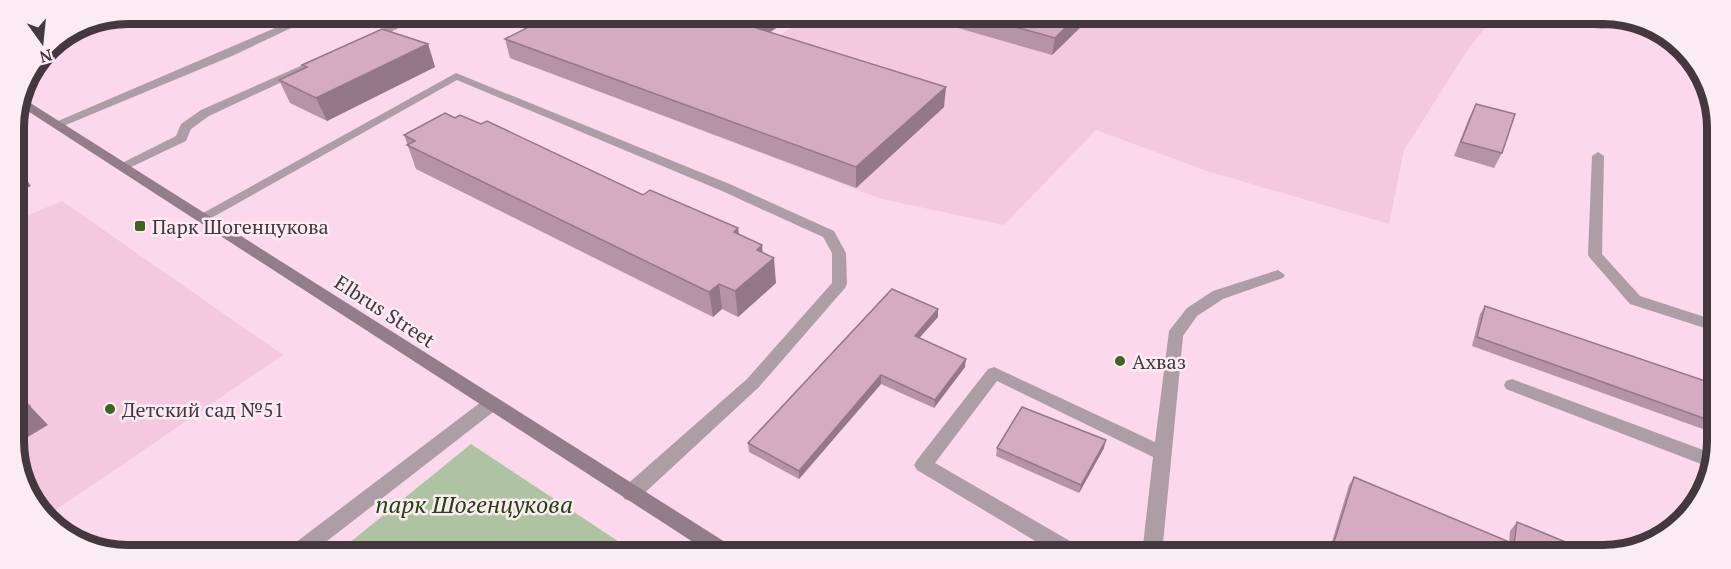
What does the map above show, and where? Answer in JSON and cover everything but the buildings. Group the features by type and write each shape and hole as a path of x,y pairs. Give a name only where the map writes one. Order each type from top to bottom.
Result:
{"street":[{"path":"57,124 228,54 294,24"},
{"path":"357,44 400,24"},
{"path":"1586,24 1610,24"},
{"path":"122,166 182,138 185,127 205,113 335,54"},
{"path":"201,218 456,76 727,188 829,234 840,253 840,284 753,383 631,493"},
{"name":"Elbrus Street","path":"27,105 713,545"},
{"path":"1598,156 1595,255 1635,300 1707,324"},
{"path":"1153,545 1175,334 1192,312 1218,295 1278,275"},
{"path":"1060,545 923,465 994,373 1163,454"},
{"path":"1512,385 1705,459"},
{"path":"307,545 491,404"}],"shaded area":[{"path":"574,24 732,24 776,38 797,24 1488,24 1467,51 1404,150 1389,224 1207,171 1096,130 1004,225 882,199 510,58"},
{"name":"Детский сад №51","path":"62,201 283,355 52,512 35,487 26,461 24,441 24,217"}],"green space":[{"name":"парк Шогенцукова","path":"471,444 624,545 347,545"}],"place":[{"name":"Парк Шогенцукова","path":"140,226"},
{"name":"Ахваз","path":"1120,361"},
{"name":"Детский сад №51","path":"110,409"}]}
